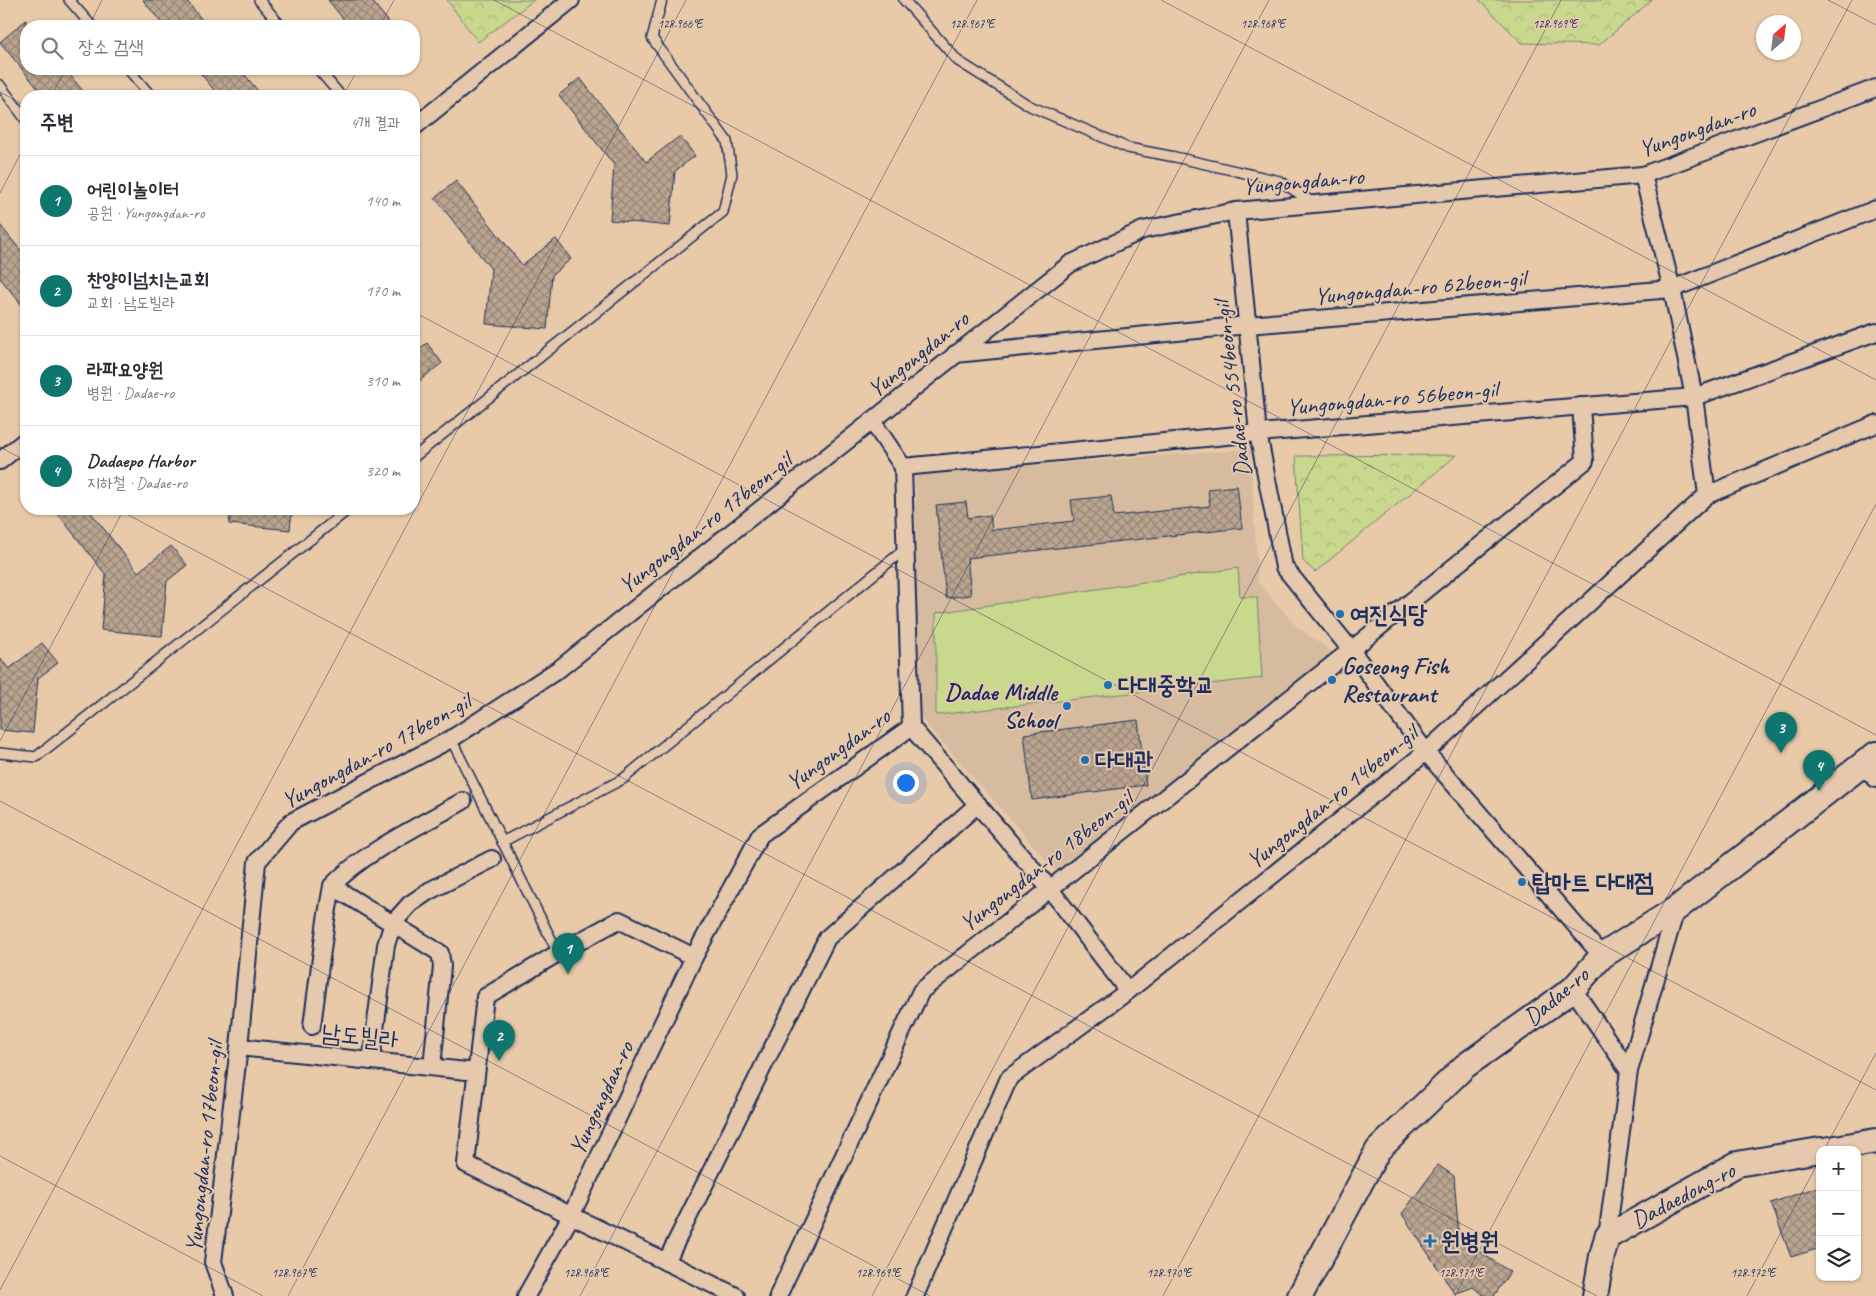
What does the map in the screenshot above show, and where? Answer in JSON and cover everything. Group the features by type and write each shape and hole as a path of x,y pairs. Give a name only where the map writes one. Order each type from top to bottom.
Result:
{"main road":[{"name":"Dadae-ro","path":"1300,1296 1378,1150 1465,1066 1573,989 1602,956 1676,909 1871,766"},
{"path":"1847,1146 1876,1141"},
{"name":"Dadaedong-ro","path":"1595,1296 1607,1236 1737,1164 1816,1151"}],"street":[{"path":"420,122 571,0"},
{"name":"Yungongdan-ro","path":"526,1296 571,1216 694,957 760,835 911,727 903,467 872,421 954,354 1070,264 1143,230 1236,211 1643,175 1876,88"},
{"path":"1643,175 1672,289 1694,397 1708,495"},
{"name":"Yungongdan-ro 62beon-gil","path":"954,354 1248,325 1672,289 1876,209"},
{"name":"Dadae-ro 554beon-gil","path":"1236,211 1258,433 1284,567 1351,650 1426,752 1602,956"},
{"name":"Yungongdan-ro 56beon-gil","path":"903,467 1258,433 1694,397 1876,332"},
{"name":"Yungongdan-ro 18beon-gil","path":"778,1296 921,991 1351,650 1585,461 1581,406"},
{"name":"Yungongdan-ro 17beon-gil","path":"225,1296 213,1262 239,1047 258,862 291,822 451,739 559,669 872,421"},
{"name":"Yungongdan-ro 14beon-gil","path":"915,1296 1009,1078 1128,991 1426,752 1708,495 1876,424"},
{"path":"0,461 20,445"},
{"path":"911,727 1050,889 1128,991"},
{"path":"312,1026 332,886 344,873 378,850 463,801"},
{"path":"666,1262 827,938 978,804"},
{"path":"371,1061 386,945 393,923 410,904 429,891 492,859"},
{"path":"332,886 440,952 442,966 432,1067"},
{"path":"1607,1236 1629,1071 1676,909"},
{"path":"694,957 618,920 558,953 485,997 466,1164 736,1296"},
{"path":"1573,989 1629,1071"},
{"name":"남도빌라","path":"239,1047 476,1072"}],"lane":[{"path":"70,0 87,20"},
{"path":"259,0 276,20"},
{"path":"420,452 723,212 732,174 727,141 652,38 662,0"},
{"path":"904,0 958,61 1030,106 1128,148 1280,181 1314,204"},
{"path":"133,75 146,90"},
{"path":"323,75 336,90"},
{"path":"0,85 20,112"},
{"path":"0,753 36,757 341,515"},
{"path":"502,842 623,779 905,549"},
{"path":"451,739 558,953"}],"shaded area":[{"name":"다대중학교","path":"1250,449 1258,582 1296,626 1335,654 1058,873 918,715 915,474"}],"green space":[{"path":"447,0 534,0 478,42"},
{"path":"1479,0 1652,0 1599,45 1522,43"},
{"path":"1457,455 1315,572 1303,561 1296,456"},
{"path":"1238,568 1240,597 1257,597 1262,678 936,715 936,613"}],"building":[{"path":"143,0 186,0 202,20 159,20"},
{"path":"328,0 371,0 387,20 344,20"},
{"path":"20,25 20,67 0,42"},
{"path":"27,75 70,75 82,90 39,90"},
{"path":"202,75 245,75 257,90 214,90"},
{"path":"580,78 646,162 680,136 695,156 675,171 670,226 610,220 614,165 559,95"},
{"path":"456,181 522,265 556,239 571,259 552,275 547,329 486,324 491,269 435,198"},
{"path":"0,225 20,250 20,303 0,278"},
{"path":"427,343 442,363 420,380 420,348"},
{"path":"1237,486 1242,528 967,558 971,595 946,598 936,505 966,502 968,518 990,515 992,530 1074,521 1071,500 1111,496 1114,516 1210,506 1208,489"},
{"path":"59,515 93,515 138,572 171,546 187,565 167,581 162,636 101,630 106,575"},
{"path":"230,515 291,515 290,530 229,524"},
{"path":"42,643 58,663 38,678 33,733 0,730 0,658 9,669"},
{"name":"다대관","path":"1138,720 1146,785 1032,800 1024,734"},
{"path":"1438,1165 1454,1176 1459,1238 1510,1272 1494,1296 1484,1296 1473,1287 1455,1294 1402,1214"},
{"path":"1816,1187 1816,1249 1791,1257 1771,1203"}],"place":[{"name":"여진식당","path":"1340,614"},
{"name":"Goseong Fish Restaurant","path":"1332,680"},
{"name":"다대중학교","path":"1108,685"},
{"name":"Dadae Middle School","path":"1067,706"},
{"name":"라파요양원","path":"1781,753"},
{"name":"다대관","path":"1085,760"},
{"name":"Dadaepo Harbor","path":"1819,791"},
{"name":"탑마트 다대점","path":"1522,882"},
{"name":"어린이놀이터","path":"568,974"},
{"name":"찬양이넘치는교회","path":"499,1061"},
{"name":"원병원","path":"1430,1241"}]}
